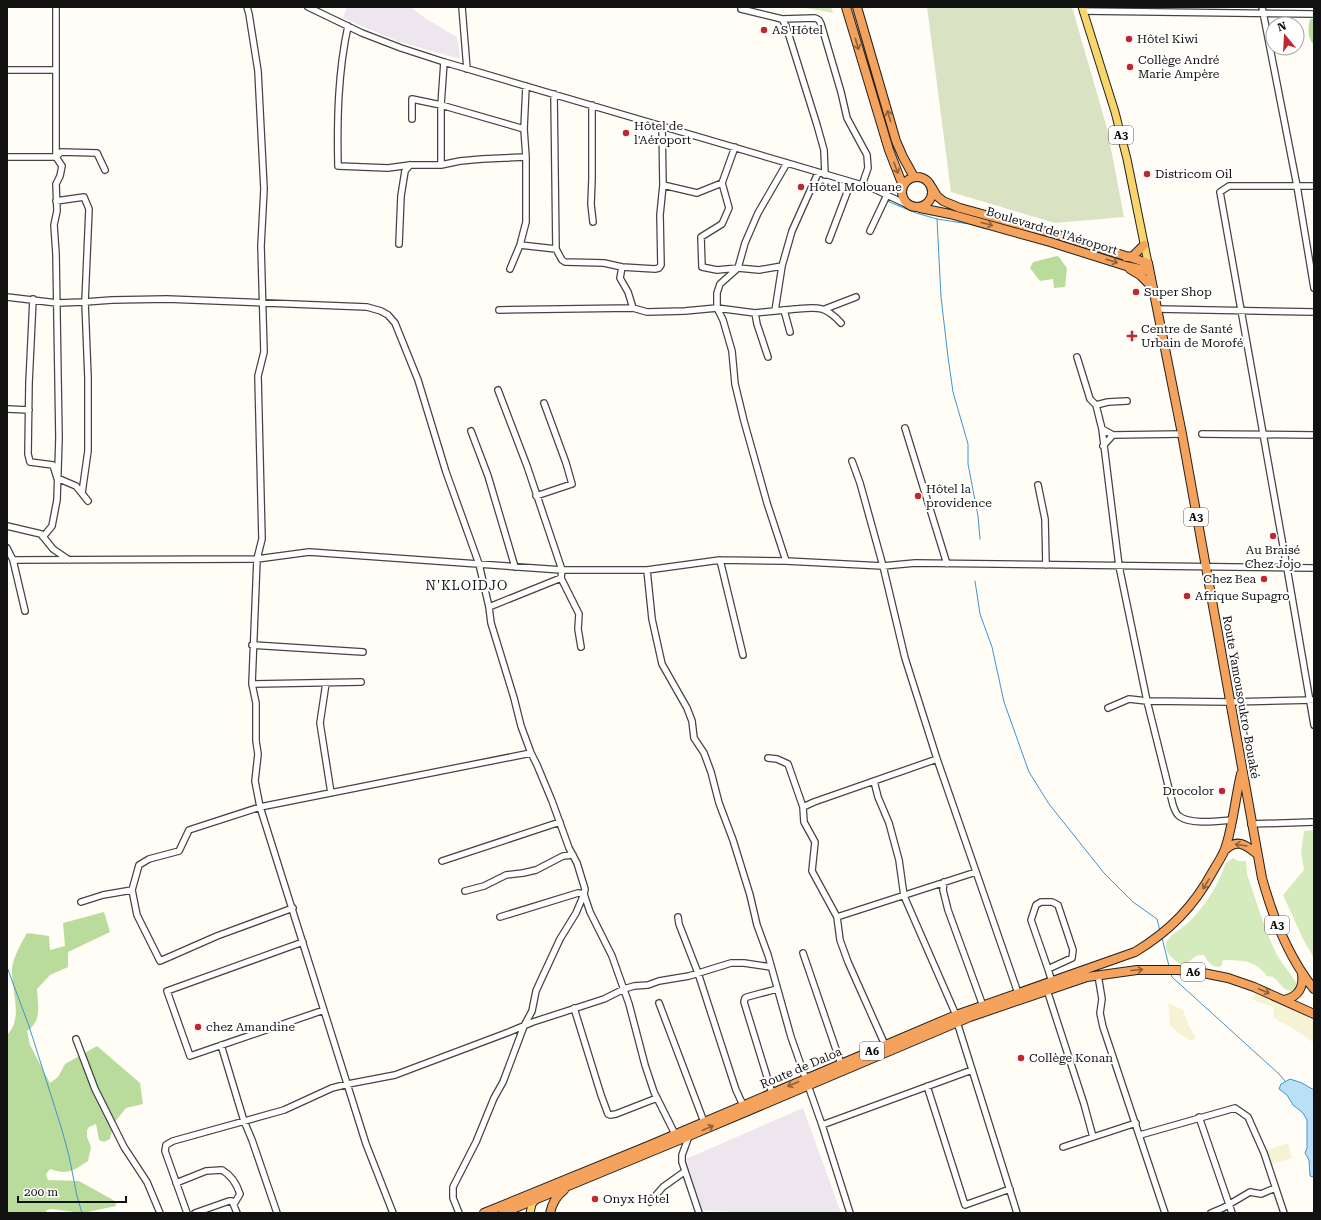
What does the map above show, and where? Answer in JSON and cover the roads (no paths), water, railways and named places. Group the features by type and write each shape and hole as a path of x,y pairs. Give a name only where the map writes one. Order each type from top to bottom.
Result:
{"highway":[{"path":"846,7 887,143 903,188"},
{"path":"857,7 896,141 914,177"},
{"path":"914,177 924,179 931,186 933,195 931,200 920,208 908,205 902,196 903,188 906,182 914,177"},
{"name":"Boulevard de l'Aéroport","path":"931,186 937,196 960,208 1055,234 1126,257 1148,267"},
{"name":"Boulevard de l'Aéroport","path":"920,208 950,214 1050,242 1126,266 1148,267"},
{"path":"1126,257 1133,256 1144,245"},
{"path":"1126,266 1140,275 1152,287"},
{"name":"Route Yamousoukro-Bouaké","path":"1148,267 1182,434 1257,854"},
{"name":"A6","path":"1224,850 1242,772"},
{"path":"1224,850 1231,845 1240,844 1247,846 1257,854"},
{"name":"Route de Daloa","path":"504,1213 689,1136 808,1082 841,1064 885,1045 956,1019 1079,979 1135,952 1162,935 1196,899 1207,883 1224,850"},
{"name":"A3","path":"1257,854 1262,878 1274,914 1287,945 1302,974 1314,989"},
{"name":"A6","path":"1097,971 1153,969 1203,973 1228,978 1254,987 1314,1014"},
{"name":"Route de Daloa","path":"484,1213 543,1190 772,1093 855,1065 983,1006 1052,982 1097,971"},
{"path":"1284,1000 1294,996 1300,989 1303,980 1302,974"},
{"path":"550,1213 559,1194 569,1186"}],"main road":[{"name":"Route Yamousoukro-Bouaké","path":"1083,9 1115,112 1148,267"},
{"path":"530,1213 534,1200 543,1190"},
{"path":"493,1210 504,1213"}],"street":[{"path":"43,537 52,526 57,500 59,438 54,225 57,211 56,184 62,171 62,166 56,157 56,7"},
{"path":"247,7 258,71 264,189 261,246 264,352 258,376 262,539 257,559 252,645 252,684 256,703 256,741 258,754 255,781 260,807 304,942 366,1144 392,1213"},
{"path":"308,7 348,26 401,48 467,69 662,125 787,164 862,185 908,205"},
{"path":"462,7 467,69"},
{"path":"741,9 782,19 815,18 819,20 841,92 847,118 851,128 867,155 868,168 862,185"},
{"path":"1083,9 1263,10 1314,14"},
{"path":"1263,10 1297,186 1314,288"},
{"path":"782,19 786,26 818,124 824,150 825,175"},
{"path":"348,26 344,45 338,117 338,166 388,168 410,165 441,165 475,159 526,157"},
{"path":"441,165 441,105 444,62"},
{"path":"7,70 56,70"},
{"path":"510,269 520,245 526,222 526,157 524,129 526,86"},
{"path":"554,94 556,249 562,260 565,262 604,262 622,268 659,268 661,265 660,215 663,185 662,125"},
{"path":"412,120 412,99 441,105 524,129"},
{"path":"592,105 591,204 593,222"},
{"path":"735,147 722,183 730,208 722,224 701,237 702,267 718,270 738,268 760,270 782,266"},
{"path":"7,157 56,157 61,152 97,153 105,170"},
{"path":"786,561 767,503 744,421 735,384 732,351 723,320 717,308 717,293 720,284 738,268 745,243 758,213 787,164"},
{"path":"399,244 401,196 405,170 410,165"},
{"path":"775,311 782,266 792,231 818,173"},
{"path":"829,240 851,182"},
{"path":"663,185 697,193 722,183"},
{"path":"1314,186 1229,186 1220,192 1312,700 1314,725"},
{"path":"874,189 903,188"},
{"path":"870,231 887,195"},
{"path":"56,201 84,198 89,209 85,302 88,378 88,451 82,493"},
{"path":"520,245 556,249"},
{"path":"622,268 620,278 628,292 633,308"},
{"path":"7,297 57,303 167,299 367,307 381,311 395,323 418,380 446,472 478,564 489,607 491,623 514,698 516,712 530,753 540,772 585,889 576,913 560,939 536,991 532,1011 524,1026 510,1065 491,1105 476,1142 453,1187 453,1198 459,1213"},
{"path":"825,309 856,297"},
{"path":"33,299 28,454 30,462 53,465 57,478"},
{"path":"498,310 633,308 647,312 717,308 755,313 820,307 835,316 841,323"},
{"path":"1157,309 1314,312"},
{"path":"784,310 790,332"},
{"path":"755,313 768,357"},
{"path":"1077,357 1090,399 1096,405 1102,429 1119,566 1147,702 1166,783 1173,805 1179,816 1187,819 1204,822 1232,820"},
{"path":"498,390 527,466 562,570 561,578 579,614 578,629 581,647"},
{"path":"1096,405 1108,402 1127,401"},
{"path":"536,496 572,484 544,403"},
{"path":"7,409 29,410"},
{"path":"904,428 947,564"},
{"path":"1102,429 1113,434 1182,434"},
{"path":"471,432 488,476 515,567"},
{"path":"1103,446 1113,434"},
{"path":"1202,434 1314,435"},
{"path":"852,461 860,483 883,566 905,658 937,759 1018,993"},
{"path":"57,478 76,486 88,501"},
{"path":"1038,485 1045,519 1046,565"},
{"path":"7,526 41,534 54,549 69,560"},
{"path":"7,548 13,560 25,610"},
{"path":"13,560 257,559 309,552 562,570 648,570 720,560 786,561 883,566 915,563 1205,568 1314,568"},
{"path":"720,560 743,655"},
{"path":"648,570 652,619 662,664 687,708 692,721 694,738 704,753 709,765 719,803 733,840 750,895 757,925 768,955 790,1037 808,1082 850,1213"},
{"path":"489,607 561,578"},
{"path":"252,645 363,652"},
{"path":"252,684 361,682"},
{"path":"326,683 320,723 331,793"},
{"path":"1108,708 1129,699 1147,702 1312,700"},
{"path":"293,908 217,936 160,961 137,915 132,890 139,865 149,859 179,851 189,830 260,807 530,753"},
{"path":"768,758 777,759 788,764 803,807 804,822 815,842 812,871 838,917 840,940 848,962 885,1045"},
{"path":"803,807 937,759"},
{"path":"874,781 878,797 889,823 899,860 904,896 956,1019 1017,1213"},
{"path":"442,861 560,822"},
{"path":"1251,824 1314,822"},
{"path":"465,890 484,886 506,875 536,870 563,856 573,855"},
{"path":"838,917 976,872"},
{"path":"944,882 943,890 948,910 983,1006"},
{"path":"81,902 103,895 132,890"},
{"path":"500,917 578,893 584,894"},
{"path":"584,894 590,912 612,956 624,989 645,1065 656,1098 675,1134"},
{"path":"1048,969 1072,958 1073,950 1058,906 1048,901 1041,902 1036,905 1031,920 1052,982"},
{"path":"678,917 679,924 698,973 736,1090 743,1105"},
{"path":"304,942 167,991 190,1056 324,1010"},
{"path":"803,953 841,1064"},
{"path":"187,1213 164,1151 166,1145 173,1140 284,1110 317,1094 348,1084 394,1075 524,1026 604,999 624,989 634,986 648,985 659,981 689,976 731,963 744,962 771,967"},
{"path":"1097,971 1102,999 1100,1013 1103,1027 1165,1213"},
{"path":"772,1093 744,1002 745,998 747,997 777,989"},
{"path":"1047,990 1084,1104 1093,1137"},
{"path":"659,1003 704,1122"},
{"path":"574,1008 600,1095 608,1114 616,1114 656,1098"},
{"path":"76,1038 95,1089 124,1147 147,1182 160,1213"},
{"path":"221,1045 244,1121 252,1140 276,1213"},
{"path":"822,1125 972,1070"},
{"path":"926,1086 965,1205 1010,1189"},
{"path":"1140,1135 1235,1108 1248,1117 1264,1153 1284,1213"},
{"path":"1199,1117 1232,1213"},
{"path":"1063,1147 1136,1123"},
{"path":"689,1136 682,1155 682,1162 684,1172 699,1213"},
{"path":"176,1183 206,1171 222,1170 238,1187 240,1194 234,1204"},
{"path":"650,1202 663,1187 684,1172"},
{"path":"1211,1213 1223,1208 1250,1192 1261,1194 1275,1188"},
{"path":"195,1213 229,1201 232,1201 237,1213"}],"water":[{"path":"1290,1079 1302,1083 1314,1090 1314,1177 1310,1176 1309,1160 1305,1153 1307,1148 1307,1120 1303,1113 1293,1105 1287,1095 1279,1089 1281,1084"}],"waterway":[{"path":"887,201 916,213 937,219 969,224 986,229"},
{"path":"937,219 941,297 948,357 953,392 968,444 968,464 978,516 980,539"},
{"path":"975,581 980,614 992,647 1004,702 1029,772 1049,804 1104,873 1133,902 1157,919 1160,931"},
{"path":"1162,938 1169,966"},
{"path":"7,967 29,1026 62,1130 82,1213"},
{"path":"1171,974 1172,977 1285,1081"}],"place":[{"name":"AS Hôtel","path":"764,30"},
{"name":"Hôtel Kiwi","path":"1129,39"},
{"name":"Collège André Marie Ampère","path":"1130,67"},
{"name":"Hôtel de l'Aéroport","path":"626,133"},
{"name":"Districom Oil","path":"1147,174"},
{"name":"Hôtel Molouane","path":"801,187"},
{"name":"Super Shop","path":"1136,292"},
{"name":"Centre de Santé Urbain de Morofé","path":"1132,336"},
{"name":"Hôtel la providence","path":"918,496"},
{"name":"Au Braisé Chez Jojo","path":"1273,536"},
{"name":"Chez Bea","path":"1264,579"},
{"name":"Afrique Supagro","path":"1187,596"},
{"name":"Drocolor","path":"1222,791"},
{"name":"chez Amandine","path":"198,1027"},
{"name":"Collège Konan","path":"1021,1058"},
{"name":"Onyx Hôtel","path":"595,1199"}],"district":[{"name":"N'KLOIDJO","path":"467,585"}]}
